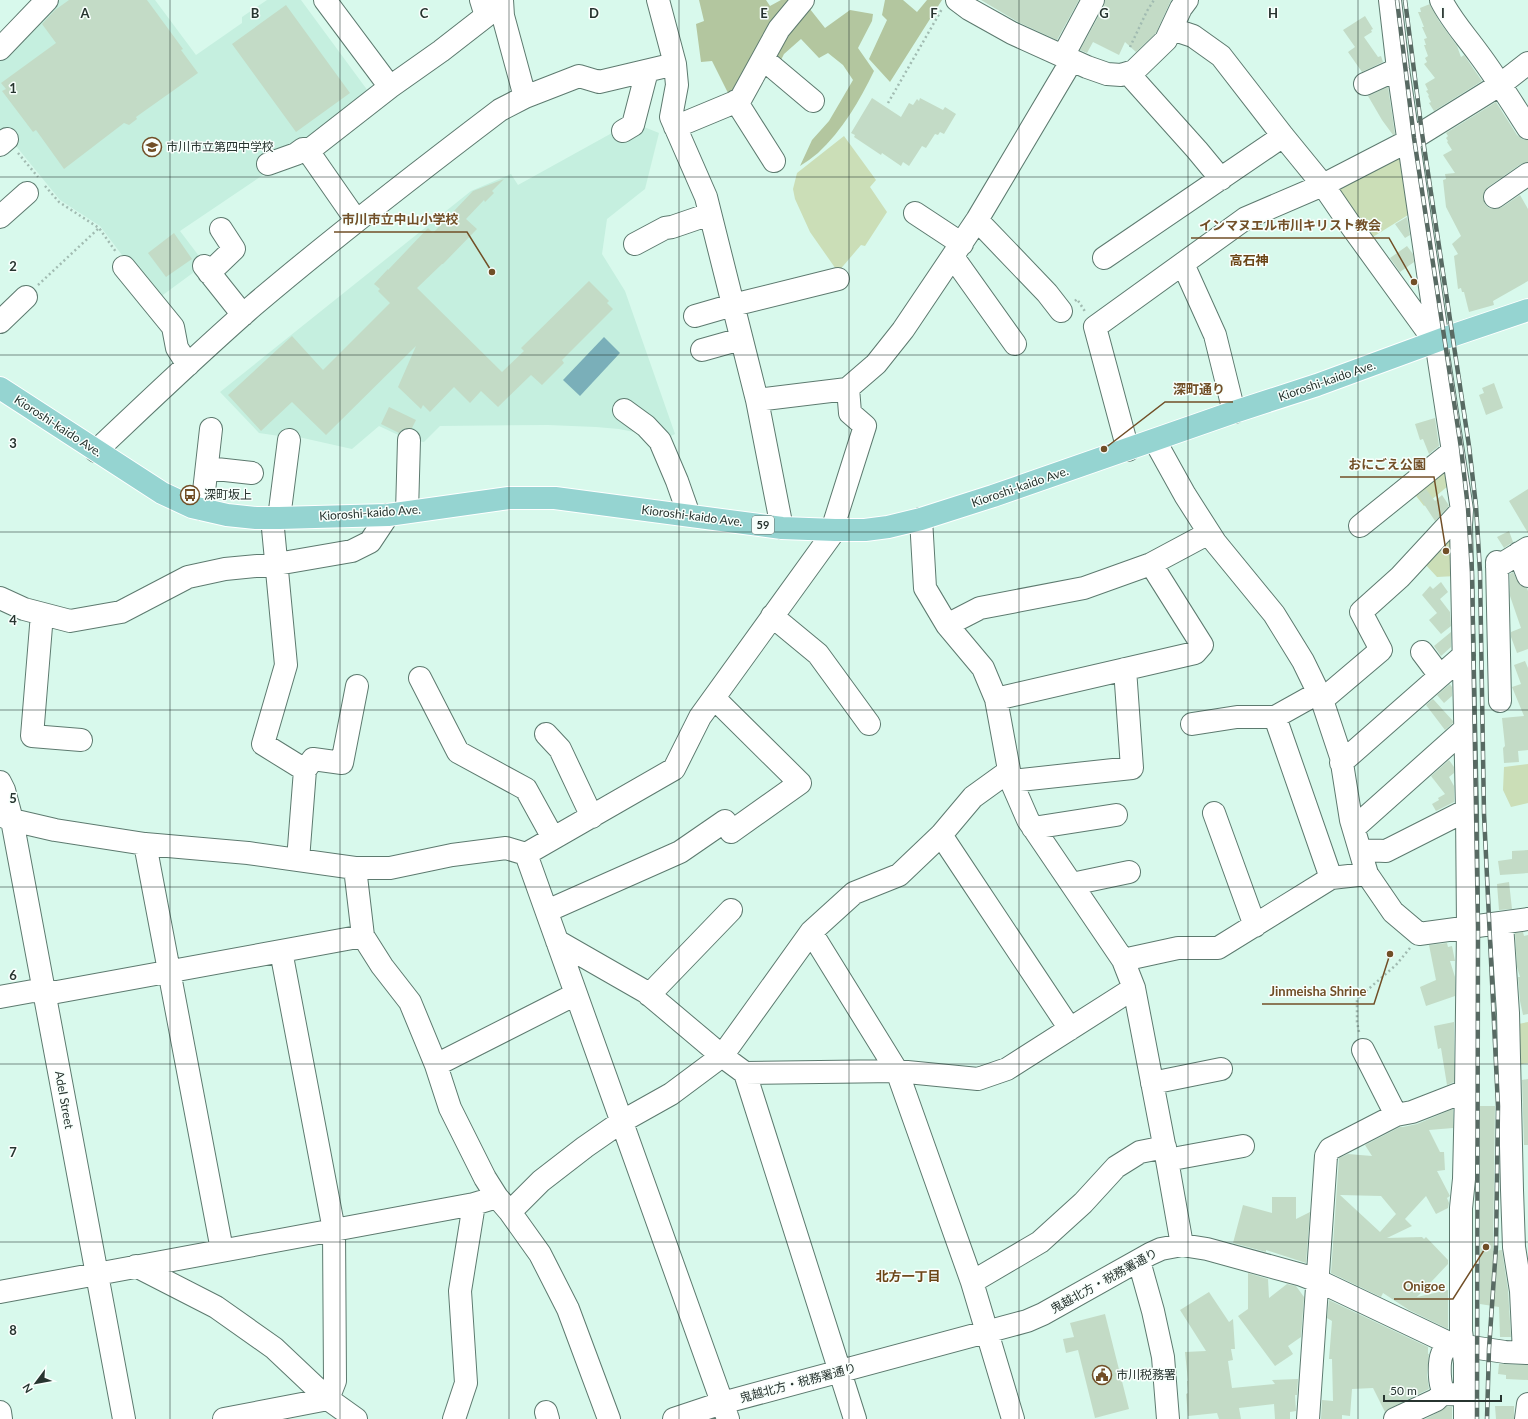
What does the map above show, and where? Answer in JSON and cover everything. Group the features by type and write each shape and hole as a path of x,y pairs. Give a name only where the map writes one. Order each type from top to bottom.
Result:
{"main road":[{"name":"Kioroshi-kaido Ave.","path":"0,388 162,493 192,507 227,515 275,518 398,514 509,498 530,497 555,498 782,528 833,530 881,528 921,519 1155,441 1528,310"}],"street":[{"path":"325,0 390,87"},
{"path":"268,164 296,154 303,148 310,149 390,87 441,51 486,16 481,0"},
{"path":"502,0 503,16 525,97"},
{"path":"658,0 675,64 677,85 671,118 706,197 757,400 782,528"},
{"path":"675,127 740,100 779,29 803,0"},
{"path":"757,400 847,389 876,364 903,330 977,220 981,197 1067,58 1092,0"},
{"path":"961,4 1012,33 1067,58 1107,74 1121,75 1134,71 1166,40 1181,8 1187,0"},
{"path":"1390,0 1435,342 1462,510 1468,928 1464,1178 1461,1208 1461,1331 1457,1345 1465,1363 1465,1419"},
{"path":"1441,0 1448,15 1473,45 1501,84 1528,128"},
{"path":"0,49 39,3"},
{"path":"1172,29 1193,36 1221,56 1323,185 1435,342"},
{"path":"763,59 813,101"},
{"path":"1128,450 1095,327 1246,218 1323,185 1409,141 1501,84 1528,63"},
{"path":"96,451 243,316 356,220 500,110 525,97 579,76 599,82 675,64"},
{"path":"1365,84 1398,69"},
{"path":"623,131 633,125 647,71"},
{"path":"1128,73 1221,179"},
{"path":"736,101 774,161"},
{"path":"1104,258 1283,136"},
{"path":"310,149 308,151 356,220"},
{"path":"1495,197 1528,174"},
{"path":"0,218 27,193"},
{"path":"916,213 957,250 1015,344"},
{"path":"635,244 665,228 710,214"},
{"path":"977,220 1047,293 1061,311"},
{"path":"221,229 234,249 207,269 243,316"},
{"path":"1182,264 1215,335 1234,412"},
{"path":"124,267 173,327 177,348 188,365"},
{"path":"695,316 838,279"},
{"path":"0,322 26,297"},
{"path":"702,350 741,339"},
{"path":"6,818 55,830 145,844 248,853 355,868 390,868 452,855 506,848 526,854 674,769 700,717 833,530 865,426 850,413 848,388"},
{"path":"624,410 646,426 660,441 677,481 689,515"},
{"path":"202,509 212,429"},
{"path":"289,440 275,518 277,564 286,665 263,744 305,770"},
{"path":"0,598 24,609 70,621 121,612 188,577 225,569 277,564 352,551 370,542 398,514 409,440"},
{"path":"1155,441 1185,495 1209,533 1274,614 1303,661 1320,697 1342,763 1354,828 1368,874 1392,912 1419,934 1502,924 1528,919"},
{"path":"1360,526 1453,451"},
{"path":"207,468 252,473"},
{"path":"1192,724 1237,717 1275,716 1320,697 1382,650 1362,612 1400,577 1462,510"},
{"path":"921,519 925,588 947,625 983,668 996,699 1010,776 1028,820 1123,960 1134,988 1182,1245"},
{"path":"947,625 980,608 1084,588 1151,564 1209,533"},
{"path":"1500,701 1497,565 1524,551 1528,576"},
{"path":"996,699 1195,653 1202,645 1151,564"},
{"path":"42,614 32,736 81,740"},
{"path":"772,616 818,654 869,724"},
{"path":"1422,652 1440,676"},
{"path":"1342,763 1464,655"},
{"path":"0,1292 474,1204 503,1204 547,1176 621,1122 671,1094 722,1056 811,932 854,893 899,875 941,835 972,797 1010,776 1132,768 1125,669"},
{"path":"420,678 458,752 526,789 553,838"},
{"path":"298,860 305,770 314,759 342,763 357,686"},
{"path":"547,911 680,852 724,821 731,832 800,783 714,698"},
{"path":"1275,716 1331,878"},
{"path":"1354,828 1465,729"},
{"path":"546,734 560,748 592,817"},
{"name":"Adel Street","path":"0,782 4,790 6,818 44,992 124,1419"},
{"path":"1360,850 1386,851 1467,810"},
{"path":"1214,813 1255,926"},
{"path":"1033,828 1116,815"},
{"path":"941,835 1070,1029"},
{"path":"145,844 168,972 222,1250"},
{"path":"526,854 725,1411"},
{"path":"355,868 363,936 382,966 410,1002 436,1065 450,1108 485,1178 540,1254 568,1309 609,1419"},
{"path":"1072,884 1129,872"},
{"path":"1123,960 1178,948 1218,948 1331,878 1368,874"},
{"path":"649,995 731,910"},
{"path":"1502,924 1508,1014 1518,1068 1514,1247 1521,1291 1526,1353"},
{"path":"811,932 897,1071 972,1282 1014,1419"},
{"path":"0,997 33,991 57,992 363,936"},
{"path":"557,941 649,995 722,1056 745,1073 854,1419"},
{"path":"281,951 334,1230 335,1381 328,1398"},
{"path":"745,1073 897,1071 978,1079 1007,1069 1134,988"},
{"path":"436,1065 576,994"},
{"path":"1363,1050 1396,1115"},
{"path":"1152,1083 1221,1068"},
{"path":"1308,1419 1326,1156 1330,1149 1396,1115 1412,1112 1466,1091"},
{"path":"972,1282 1040,1242 1083,1203 1116,1167 1140,1152 1166,1153 1243,1146"},
{"path":"454,1419 466,1383 460,1291 474,1204"},
{"name":"鬼越北方・税務署通り","path":"674,1419 725,1411 839,1373 1027,1321 1043,1314 1161,1249 1182,1245 1207,1249 1302,1274 1457,1345 1504,1352 1526,1353"},
{"path":"1139,1261 1153,1311 1163,1357 1168,1419"},
{"path":"136,1266 216,1307 274,1348 328,1398 356,1419"},
{"path":"1457,1345 1444,1351 1441,1358 1440,1386 1447,1394 1465,1392"},
{"path":"1395,1419 1436,1400 1444,1392"},
{"path":"224,1419 328,1398"},
{"path":"1526,1419 1528,1404"},
{"path":"0,1412 1,1419"}],"path":[{"path":"1128,73 1130,49 1154,0"},
{"path":"888,103 961,4"},
{"path":"3,142 59,202 99,228 125,264 124,267"},
{"path":"26,297 99,228"},
{"path":"1363,1050 1357,1022 1357,999 1396,965 1415,942 1419,934"}],"shaded area":[{"name":"市川市立第四中学校","path":"54,0 155,0 196,55 242,23 242,17 267,0 301,0 368,91 307,137 266,157 266,173 180,231 205,264 156,300 100,226 60,200 7,135 0,133 0,56"},
{"path":"699,0 766,0 770,6 781,0 794,0 730,97 712,61 701,62 696,24 704,21"},
{"path":"885,0 903,0 917,12 927,0 942,0 890,82 869,59 887,20 882,15"},
{"path":"806,4 825,28 850,10 873,14 872,21 858,48 874,71 863,93 843,125 818,153 800,166 812,140 829,121 853,80 843,65 828,53 819,58 801,39 784,54 778,66 770,59"},
{"path":"639,125 659,133 645,189 607,219 602,254 625,291 675,434 660,441 644,434 619,429 596,427 548,425 440,426 424,442 409,440 379,426 352,449 294,436 293,438 259,433 220,392 471,191 511,174 518,185 621,128"},
{"path":"844,136 876,180 870,187 887,212 865,246 861,245 838,272 810,232 795,199 793,189 797,173"},
{"path":"1406,150 1416,210 1368,240 1334,186"},
{"path":"1451,459 1454,481 1424,506 1413,492"},
{"path":"1450,536 1456,538 1456,576 1437,577 1425,564"},
{"path":"1528,764 1528,803 1511,807 1503,790 1504,767"},
{"path":"1528,1022 1528,1063 1517,1065 1513,1025"}],"water":[{"path":"604,337 620,353 580,396 563,380"}],"building":[{"path":"69,0 147,0 183,49 181,50 198,73 136,117 137,119 129,125 124,123 64,169 36,130 33,132 2,91 6,89 1,83 56,43 42,24 55,10"},
{"path":"981,0 1079,0 1057,40 1018,22"},
{"path":"1105,0 1171,0 1156,33 1136,52 1125,42 1119,55 1093,42 1087,53 1080,50 1104,6"},
{"path":"1430,4 1439,21 1457,46 1461,57 1464,55 1482,81 1434,111 1429,103 1431,102 1426,91 1428,90 1425,84 1435,78 1424,64 1427,62 1425,58 1428,56 1424,45 1426,45 1424,39 1427,38 1418,12 1421,12 1420,8"},
{"path":"286,5 350,93 296,132 232,44"},
{"path":"1365,16 1373,29 1371,30 1372,32 1364,37 1378,57 1381,56 1383,62 1362,72 1348,52 1355,47 1343,30"},
{"path":"1388,87 1395,134 1393,135 1368,96"},
{"path":"872,98 901,117 909,103 913,105 917,99 919,101 920,98 943,110 945,107 956,114 944,134 940,132 938,135 935,134 926,148 922,146 909,166 903,162 901,166 882,153 881,155 854,137 855,135 851,133"},
{"path":"1496,102 1517,135 1522,139 1528,140 1528,162 1521,164 1488,187 1484,192 1483,198 1485,204 1489,208 1496,209 1502,207 1520,195 1528,209 1528,281 1493,301 1494,305 1469,312 1464,292 1462,292 1461,288 1458,289 1454,256 1458,254 1452,244 1461,236 1446,207 1443,180 1446,179 1445,174 1455,173 1443,155 1452,150 1447,142 1448,141 1446,138 1448,136 1446,133"},
{"path":"504,179 492,191 494,193 485,202 484,200 466,219 477,229 417,288 502,372 524,351 521,348 589,281 609,301 607,303 613,309 562,360 564,363 542,385 531,375 498,407 481,391 470,403 454,387 430,412 423,405 421,409 398,387 416,346 326,435 292,402 261,431 228,395 292,336 323,370 390,303 378,291 380,289 374,284 388,269 428,228 433,233 473,191"},
{"path":"1407,217 1410,235 1405,238 1395,224"},
{"path":"174,233 192,259 166,277 148,253"},
{"path":"1407,246 1413,254 1414,262 1400,272 1390,258"},
{"path":"1494,383 1503,408 1486,415 1479,395 1484,393 1482,388"},
{"path":"389,407 416,420 412,428 403,429 399,433 381,424"},
{"path":"1435,418 1439,446 1429,454 1423,439 1420,440 1415,424"},
{"path":"1426,489 1435,501 1442,495 1449,506 1435,521 1418,495"},
{"path":"1528,489 1528,533 1509,501"},
{"path":"1509,531 1513,542 1504,548 1497,537"},
{"path":"1513,572 1520,585 1527,588 1528,591 1528,649 1517,653 1511,637 1511,632 1521,628 1510,596 1510,574"},
{"path":"1441,582 1448,592 1440,599 1450,612 1451,626 1441,634 1429,620 1437,613 1422,595 1430,586 1433,589"},
{"path":"1451,632 1451,647 1441,656 1434,646"},
{"path":"1525,661 1528,668 1528,750 1518,751 1519,762 1504,763 1503,748 1505,746 1502,718 1524,716 1512,687 1521,684 1514,665"},
{"path":"1450,684 1452,687 1452,696 1444,703 1437,695"},
{"path":"1433,699 1453,721 1453,723 1445,730 1426,705"},
{"path":"1449,760 1454,767 1454,773 1449,777 1454,786 1454,802 1436,811 1432,804 1445,794 1431,776"},
{"path":"1528,850 1528,873 1500,875 1498,861 1512,859 1512,851"},
{"path":"1509,882 1512,909 1499,910 1497,884"},
{"path":"1523,932 1524,936 1528,935 1528,1014 1523,1015 1520,1001 1518,977 1520,977 1517,967 1515,933"},
{"path":"1447,943 1448,947 1452,946 1455,961 1450,961 1455,977 1455,996 1426,1006 1420,987 1436,980 1429,945"},
{"path":"1454,1022 1454,1082 1447,1085 1441,1048 1438,1049 1434,1026"},
{"path":"1528,1079 1528,1145 1524,1145 1522,1080"},
{"path":"1480,1106 1495,1106 1493,1251 1502,1250 1508,1290 1511,1337 1500,1337 1499,1307 1480,1304"},
{"path":"1453,1109 1453,1128 1429,1130 1440,1152 1444,1152 1445,1170 1437,1171 1450,1196 1447,1198 1449,1203 1448,1208 1436,1214 1426,1196 1405,1219 1412,1226 1387,1238 1422,1237 1424,1239 1426,1237 1448,1260 1448,1264 1417,1297 1448,1290 1448,1329 1409,1310 1383,1293 1381,1297 1331,1273 1339,1158 1348,1154 1372,1156 1365,1145 1400,1127 1417,1124","holes":["1340,1195 1381,1196 1396,1214 1380,1232"]},
{"path":"1272,1197 1296,1197 1296,1219 1310,1212 1306,1263 1266,1250 1266,1252 1233,1243 1243,1205 1272,1213"},
{"path":"1248,1273 1268,1279 1269,1298 1287,1284 1296,1286 1304,1297 1301,1337 1288,1346 1293,1354 1275,1366 1238,1316 1248,1309"},
{"path":"1209,1292 1229,1322 1233,1319 1235,1349 1231,1349 1233,1360 1228,1361 1232,1388 1275,1384 1272,1380 1298,1379 1297,1395 1295,1395 1296,1411 1290,1412 1290,1419 1275,1419 1274,1404 1239,1408 1241,1419 1219,1419 1217,1413 1188,1416 1186,1394 1188,1393 1188,1381 1185,1352 1206,1351 1180,1310"},
{"path":"1329,1300 1428,1347 1429,1354 1427,1375 1429,1389 1390,1408 1385,1412 1373,1388 1352,1389 1350,1416 1342,1415 1342,1419 1321,1419 1322,1400 1333,1401 1332,1359 1329,1359 1332,1321 1327,1318"},
{"name":"市川税務署","path":"1105,1314 1129,1409 1095,1418 1078,1350 1066,1353 1063,1339 1074,1337 1070,1323"},
{"path":"1499,1364 1528,1365 1528,1380 1506,1379 1506,1375 1498,1374"},
{"path":"1447,1406 1452,1407 1452,1419 1425,1419 1441,1411"},
{"path":"1495,1406 1514,1406 1514,1419 1496,1419"}],"railway":[{"path":"1397,0 1414,138 1461,448 1468,508 1472,572 1478,927 1477,1419"},
{"path":"1405,0 1422,133 1469,446 1476,506 1480,572 1484,814 1498,1106 1496,1247 1489,1349 1487,1419"}],"place":[{"name":"市川市立第四中学校","path":"152,147"},
{"name":"市川市立中山小学校","path":"492,272"},
{"name":"インマヌエル市川キリスト教会","path":"1414,282"},
{"name":"深町通り","path":"1104,449"},
{"name":"深町坂上","path":"190,495"},
{"name":"おにごえ公園","path":"1446,551"},
{"name":"Jinmeisha Shrine","path":"1390,954"},
{"name":"Onigoe","path":"1486,1247"},
{"name":"市川税務署","path":"1102,1375"}],"district":[{"name":"高石神","path":"1249,260"},
{"name":"北方一丁目","path":"908,1276"}]}
